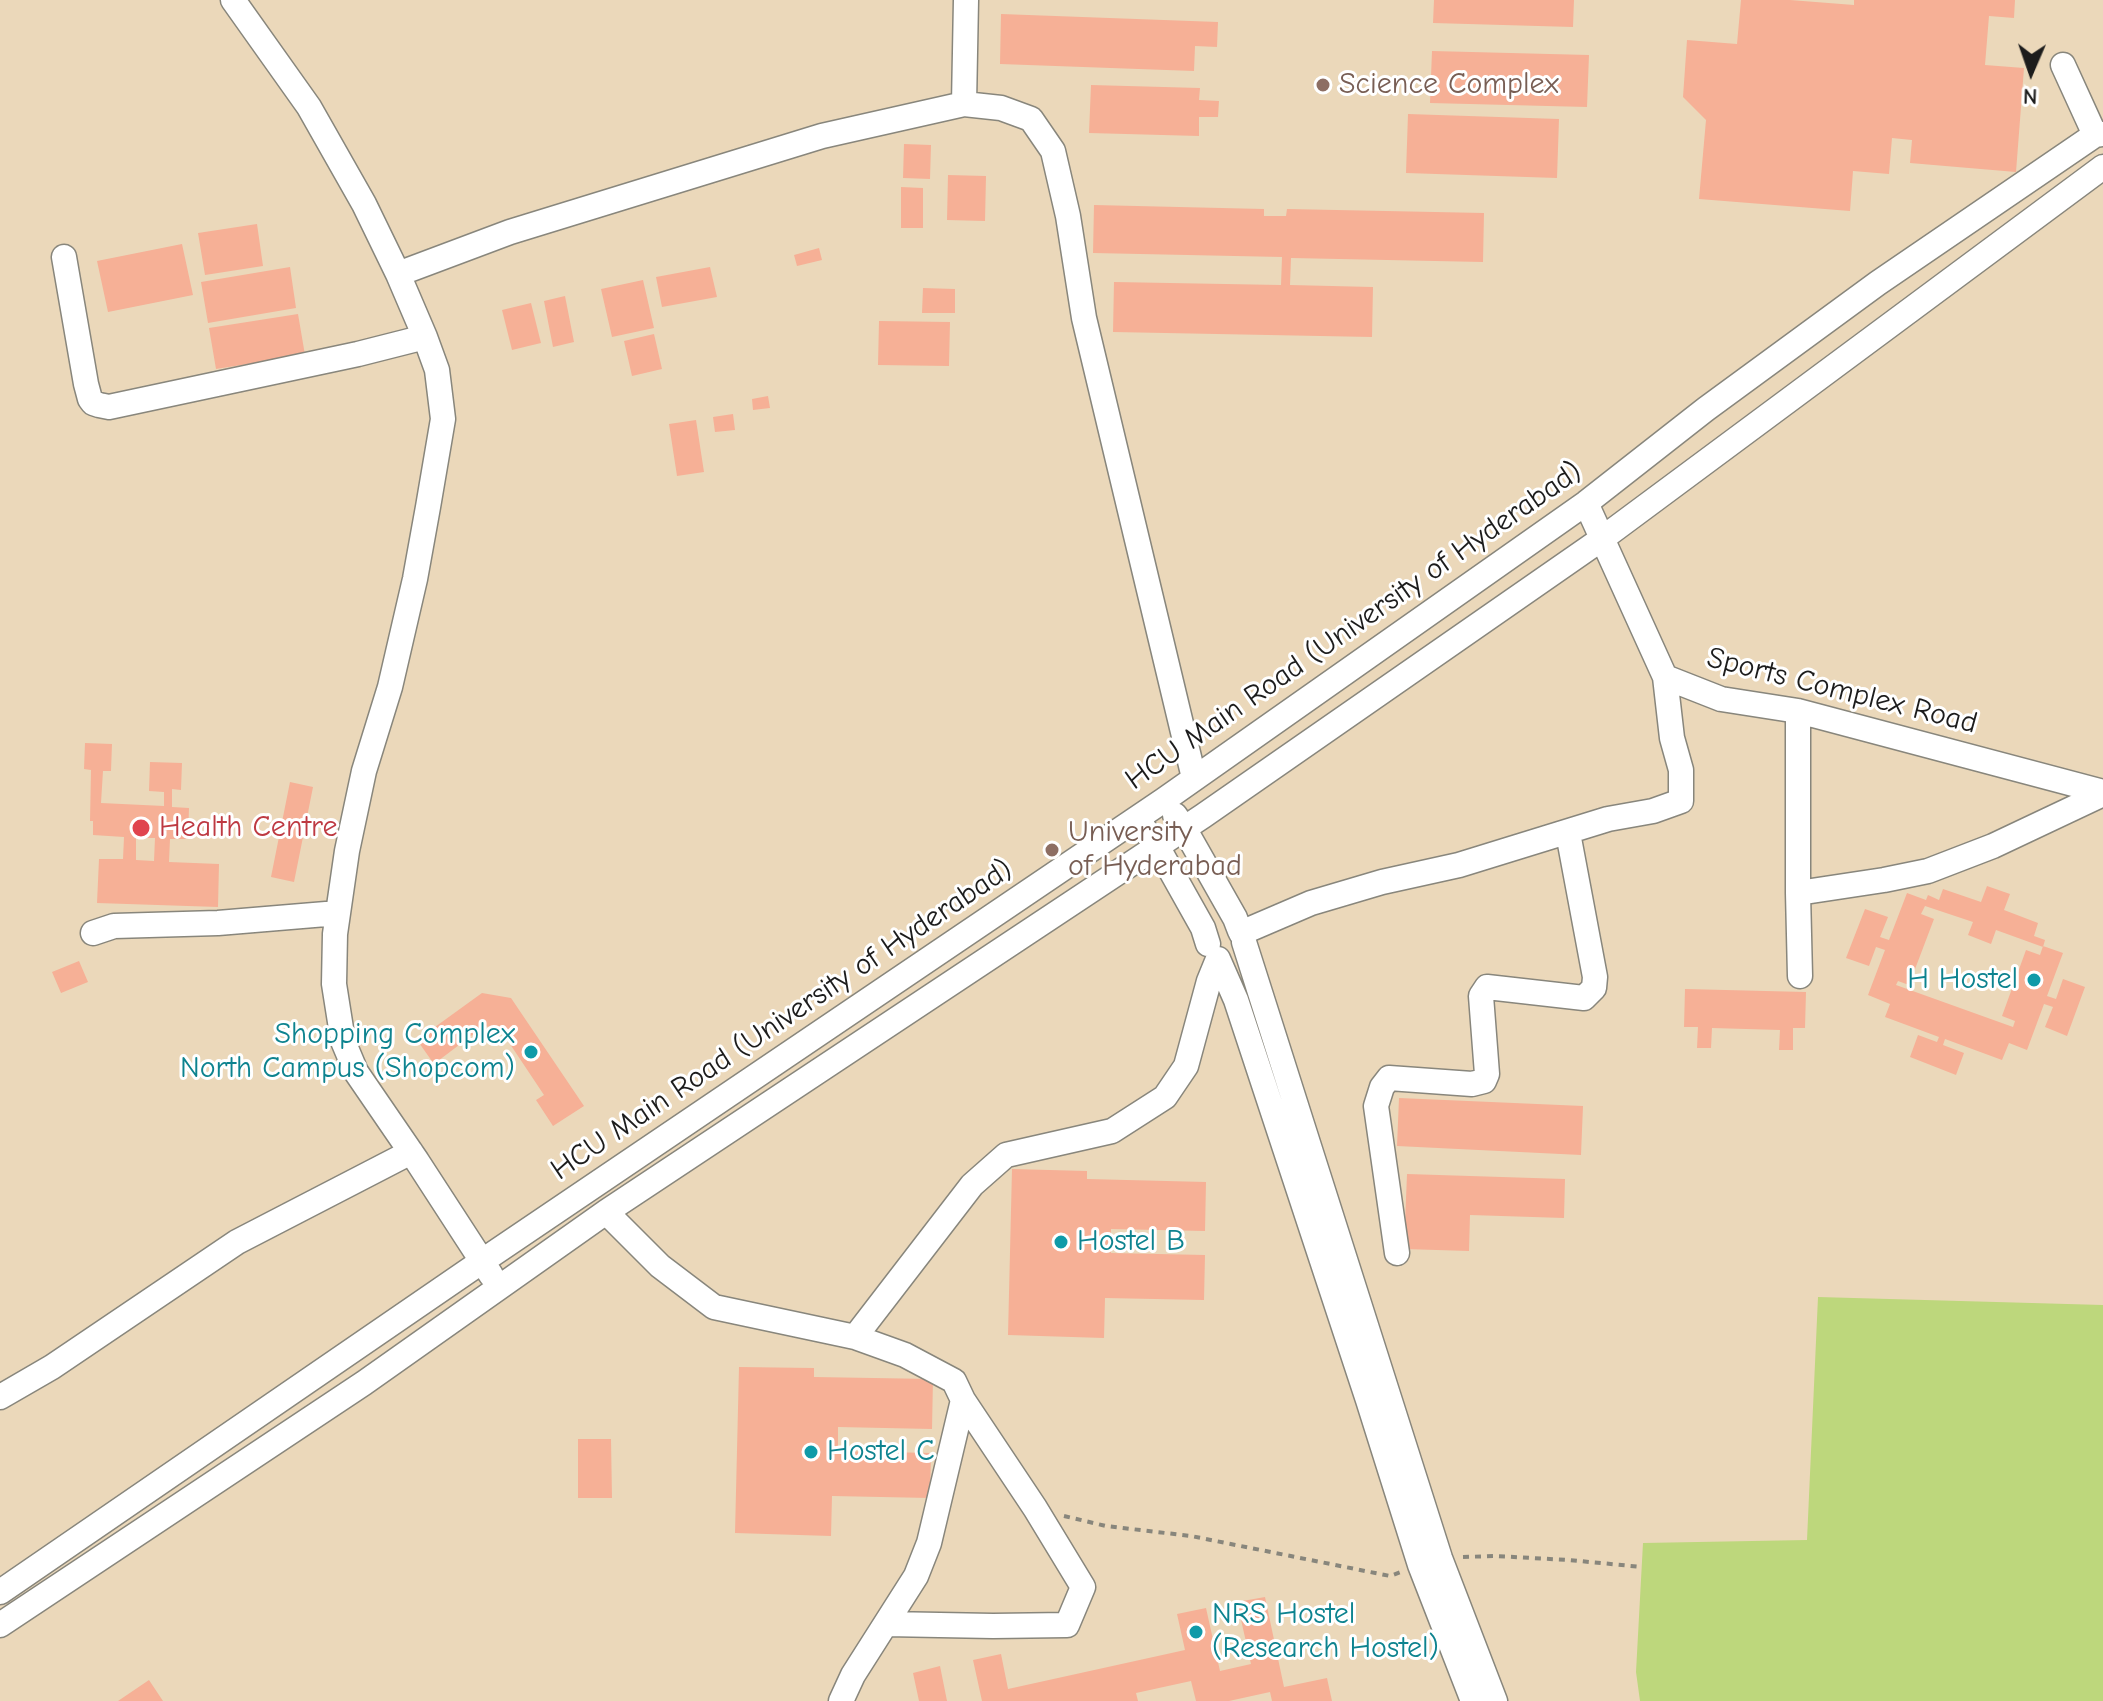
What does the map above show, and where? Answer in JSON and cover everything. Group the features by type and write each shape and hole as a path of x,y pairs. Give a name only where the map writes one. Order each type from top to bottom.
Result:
{"street":[{"path":"233,0 309,107 364,204 398,274 437,370 443,419 415,579 390,687 364,771 347,851 335,934 334,984 343,1041 356,1072 499,1287"},
{"path":"964,104 966,0"},
{"path":"2063,65 2099,134"},
{"path":"398,274 510,232 822,136 964,104 1001,108 1031,119 1053,151 1068,216 1084,318 1194,778"},
{"name":"HCU Main Road (University of Hyderabad)","path":"0,1592 481,1262 1137,819 1586,503 1706,409 1878,283 2099,134"},
{"name":"HCU Main Road (University of Hyderabad)","path":"0,1625 364,1383 606,1212 1184,828 1603,538 2103,167"},
{"path":"64,257 86,384 90,399 99,405 109,407 425,337"},
{"name":"Sports Complex Road","path":"1586,503 1665,677 1721,699 1798,711 2103,793"},
{"path":"1242,936 1311,903 1382,882 1459,865 1608,819 1653,811 1681,801 1681,770 1672,738 1665,677"},
{"path":"1798,711 1800,976"},
{"path":"1798,893 1928,871 1993,846 2103,793"},
{"path":"1164,800 1184,828 1242,936 1473,1701"},
{"path":"1137,819 1157,846 1203,928 1241,1014 1368,1400 1430,1561 1495,1701"},
{"path":"1397,1253 1376,1106 1382,1087 1389,1078 1472,1084 1484,1081 1487,1074 1481,996 1487,987 1584,998 1594,988 1595,977 1568,833"},
{"path":"93,933 114,926 218,923 338,913"},
{"path":"1213,952 1224,961 1235,958 1240,954 1242,936"},
{"path":"855,1337 972,1185 1006,1155 1112,1131 1165,1097 1186,1066 1209,981 1213,952"},
{"path":"0,1397 52,1367 237,1242 411,1152"},
{"path":"606,1212 660,1266 714,1307 855,1337 905,1355 954,1381 963,1400 1083,1587 1067,1625 886,1624"},
{"path":"841,1701 853,1675 916,1576 929,1543 963,1400"}],"path":[{"path":"1035,1508 1106,1526 1191,1536 1390,1576 1430,1561 1495,1556 1642,1567"}],"shaded area":[{"name":"University of Hyderabad","path":"0,0 2103,0 2103,1701 0,1701"}],"green space":[{"path":"1818,1297 2103,1305 2103,1701 1640,1701 1636,1672 1643,1543 1807,1540"}],"building":[{"path":"1434,0 1574,0 1573,27 1433,23"},
{"path":"1741,0 1854,5 1854,0 2015,0 2014,18 1989,16 1985,65 2024,68 2016,172 1910,163 1912,140 1892,138 1889,174 1853,171 1850,211 1699,199 1706,120 1683,97 1687,40 1737,44"},
{"path":"1001,14 1218,22 1217,47 1195,46 1194,71 1000,64"},
{"path":"1432,51 1589,55 1587,107 1430,103"},
{"path":"1091,85 1200,88 1199,100 1219,101 1218,117 1199,117 1199,136 1089,133"},
{"path":"1408,114 1559,119 1557,178 1406,173"},
{"path":"904,144 931,145 930,179 903,178"},
{"path":"948,175 986,176 985,221 947,220"},
{"path":"901,187 923,188 923,228 901,228"},
{"path":"1094,205 1264,209 1264,216 1286,216 1287,209 1484,213 1483,262 1291,258 1290,285 1373,287 1372,337 1113,332 1114,282 1281,285 1282,257 1093,253"},
{"path":"257,224 263,266 205,275 198,233"},
{"path":"182,244 193,295 108,312 97,261"},
{"path":"819,248 822,260 797,266 794,255"},
{"path":"290,267 296,308 208,323 201,282"},
{"path":"710,267 717,297 662,307 656,277"},
{"path":"643,280 654,328 612,337 601,289"},
{"path":"923,288 955,289 955,313 922,313"},
{"path":"565,296 574,342 553,347 544,301"},
{"path":"531,303 541,343 512,350 502,310"},
{"path":"298,314 305,355 216,369 209,328"},
{"path":"879,321 950,322 949,366 878,365"},
{"path":"654,334 662,369 632,376 624,341"},
{"path":"768,396 770,408 753,410 752,399"},
{"path":"733,414 735,430 715,432 713,417"},
{"path":"696,420 704,472 677,476 669,424"},
{"name":"Health Centre","path":"85,743 112,744 111,771 103,771 101,803 164,806 164,792 149,791 150,762 182,763 181,790 172,789 172,807 189,808 188,839 170,839 169,862 219,864 218,907 97,903 99,859 123,859 124,837 93,835 93,821 90,821 91,770 84,769","holes":["136,838 155,838 154,861 136,860"]},
{"path":"290,782 313,787 294,882 271,877"},
{"name":"H Hostel","path":"1987,886 2010,894 2004,910 2038,923 2034,936 2045,940 2043,946 2063,953 2047,996 2056,999 2063,979 2085,987 2067,1036 2045,1027 2053,1007 2044,1004 2027,1050 2009,1043 2002,1060 1945,1039 1943,1045 1964,1053 1956,1075 1910,1057 1918,1035 1937,1042 1939,1037 1885,1017 1890,1004 1868,995 1885,950 1876,947 1869,966 1846,958 1865,909 1888,917 1880,937 1889,940 1907,893 1926,900 1928,895 1939,900 1943,889 1981,902","holes":["1925,906 1973,922 1968,935 1991,944 1996,930 2043,947 2040,955 2026,950 2002,1016 2015,1021 2013,1027 1896,985 1898,981 1909,985 1934,919 1921,914"]},
{"path":"79,961 88,982 61,993 52,972"},
{"path":"1685,989 1806,992 1805,1028 1793,1028 1793,1050 1779,1050 1780,1030 1712,1028 1711,1048 1697,1048 1698,1027 1684,1027"},
{"name":"Shopping Complex North Campus (Shopcom)","path":"482,993 511,998 584,1106 553,1126 536,1100 544,1095 500,1029 484,1026 434,1064 417,1040"},
{"path":"1399,1098 1583,1106 1581,1155 1397,1146"},
{"name":"Hostel B","path":"1012,1169 1087,1171 1087,1179 1206,1182 1205,1231 1111,1229 1111,1253 1205,1255 1204,1300 1105,1298 1104,1338 1008,1335"},
{"path":"1407,1174 1565,1179 1564,1218 1470,1215 1469,1251 1404,1249"},
{"name":"Hostel C","path":"739,1367 814,1368 814,1377 933,1379 932,1429 838,1427 838,1451 931,1453 930,1498 832,1496 831,1536 735,1533"},
{"path":"578,1439 611,1439 612,1498 578,1498"},
{"name":"NRS Hostel (Research Hostel)","path":"1265,1597 1284,1687 1327,1678 1332,1701 1272,1701 1270,1692 1229,1701 1196,1701 1191,1681 1136,1693 1138,1701 982,1701 973,1660 1001,1654 1008,1689 1185,1650 1177,1614 1206,1608 1220,1671 1251,1664 1237,1602"},
{"path":"940,1666 947,1701 919,1701 913,1673"},
{"path":"149,1680 163,1701 118,1701"}],"place":[{"name":"Science Complex","path":"1323,85"},
{"name":"Health Centre","path":"141,828"},
{"name":"University of Hyderabad","path":"1052,850"},
{"name":"H Hostel","path":"2034,980"},
{"name":"Shopping Complex North Campus (Shopcom)","path":"531,1052"},
{"name":"Hostel B","path":"1061,1242"},
{"name":"Hostel C","path":"811,1452"},
{"name":"NRS Hostel (Research Hostel)","path":"1196,1632"}]}
